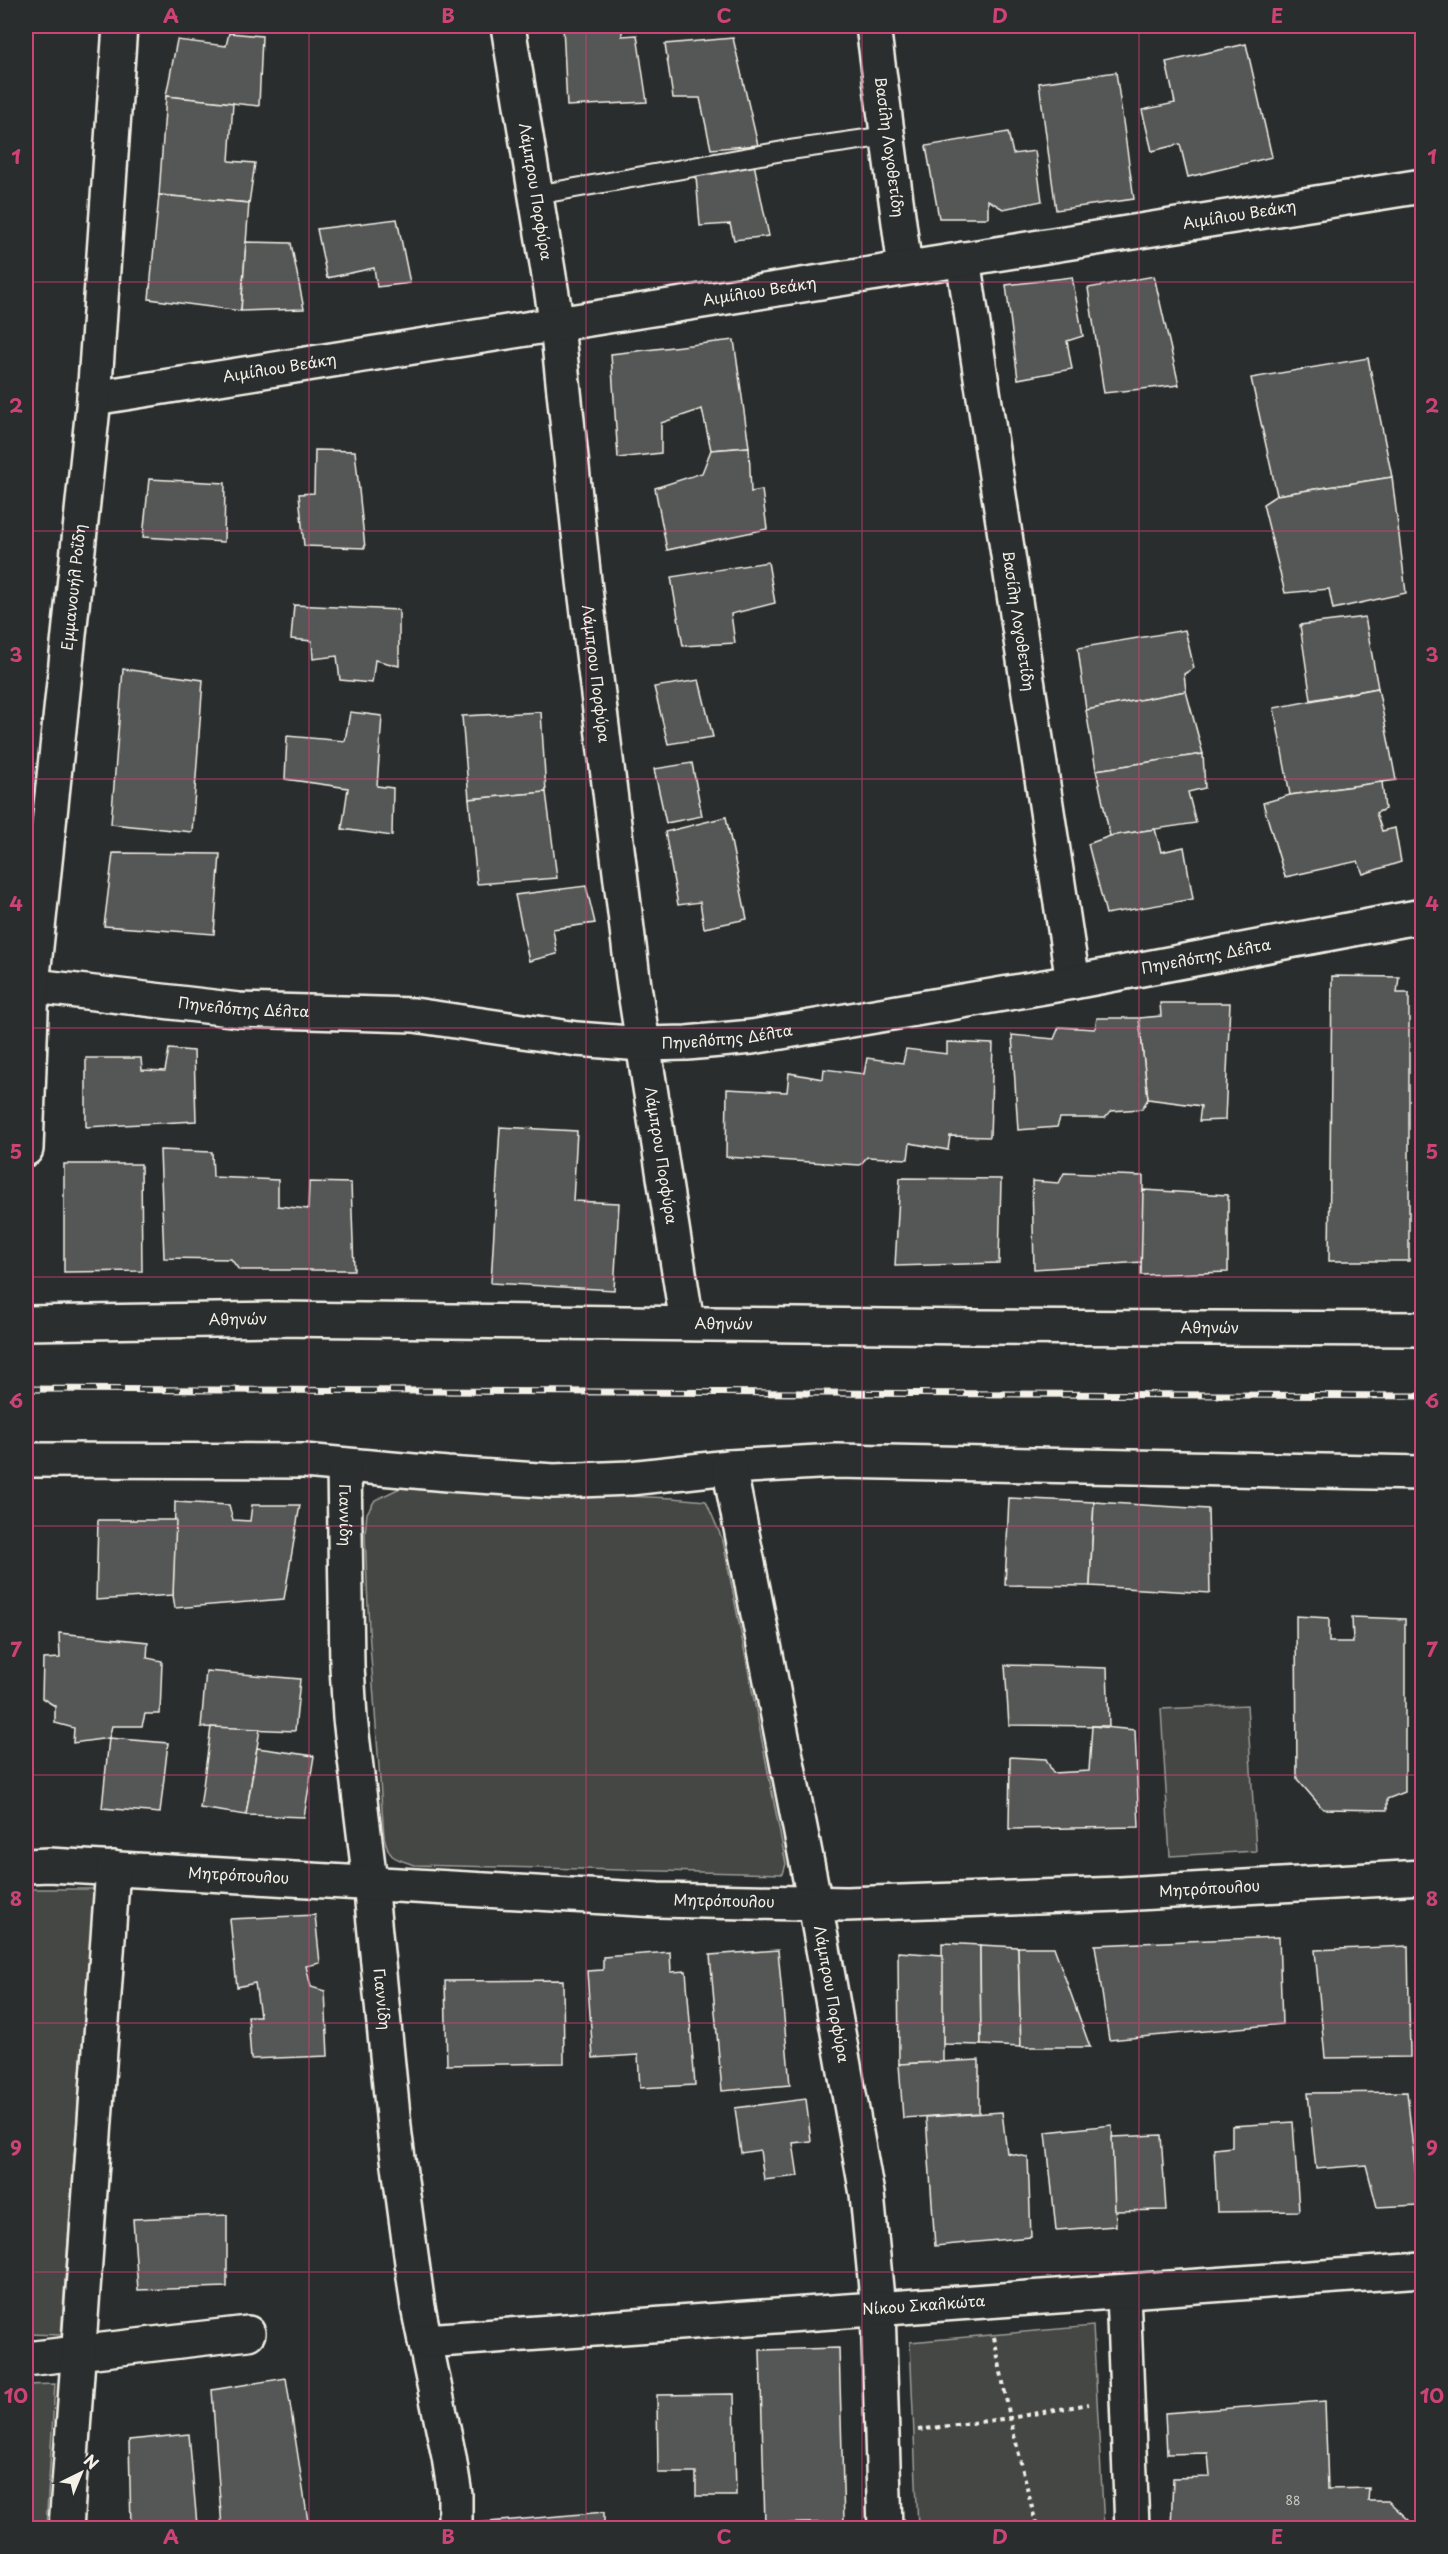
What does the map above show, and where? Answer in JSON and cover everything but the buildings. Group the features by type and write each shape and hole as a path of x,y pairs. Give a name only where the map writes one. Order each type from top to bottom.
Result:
{"street":[{"name":"Εμμανουήλ Ροΐδη","path":"26,1149 29,985 94,398 120,26"},
{"name":"Λάμπρου Πορφύρα","path":"508,26 557,325 584,581 642,1044 687,1323"},
{"name":"Βασίλη Λογοθετίδη","path":"873,26 905,268"},
{"name":"Αιμίλιου Βεάκη","path":"94,398 1422,186"},
{"name":"Βασίλη Λογοθετίδη","path":"963,259 1073,982"},
{"name":"Πηνελόπης Δέλτα","path":"29,985 239,1010 414,1015 577,1039 642,1044 709,1042 752,1037 1073,982 1422,916"},
{"name":"Αθηνών","path":"26,1323 276,1319 975,1327 1422,1329"},
{"path":"26,1460 269,1460 554,1480 630,1478 729,1467 836,1461 1422,1473"},
{"name":"Γιαννίδη","path":"344,1465 350,1718 370,1882 395,2136 413,2275 455,2495 455,2529"},
{"name":"Λάμπρου Πορφύρα","path":"729,1467 815,1904 860,2148 878,2309 885,2529"},
{"name":"Μητρόπουλου","path":"26,1866 49,1864 658,1900 815,1904 966,1901 1120,1894 1422,1876"},
{"path":"66,2529 113,1868"},
{"name":"Νίκου Σκαλκώτα","path":"425,2341 1422,2270"},
{"path":"1123,2292 1132,2529"},
{"path":"26,2359 248,2334"}],"lane":[{"path":"536,195 783,151 887,136"}],"path":[{"path":"987,2301 1010,2418 1037,2529"},
{"path":"882,2435 1010,2418 1127,2397"}],"shaded area":[{"path":"402,1487 706,1501 723,1541 786,1864 783,1874 415,1865 402,1861 390,1853 384,1836 369,1630 365,1534 367,1513 375,1500"},
{"path":"1247,1705 1256,1851 1170,1856 1161,1709"},
{"path":"26,1889 94,1889 61,2335 26,2334"},
{"path":"1093,2326 1104,2528 918,2528 910,2342"},
{"path":"55,2384 46,2528 26,2528 26,2385"}],"railway":[{"path":"26,1389 1422,1396"}]}
